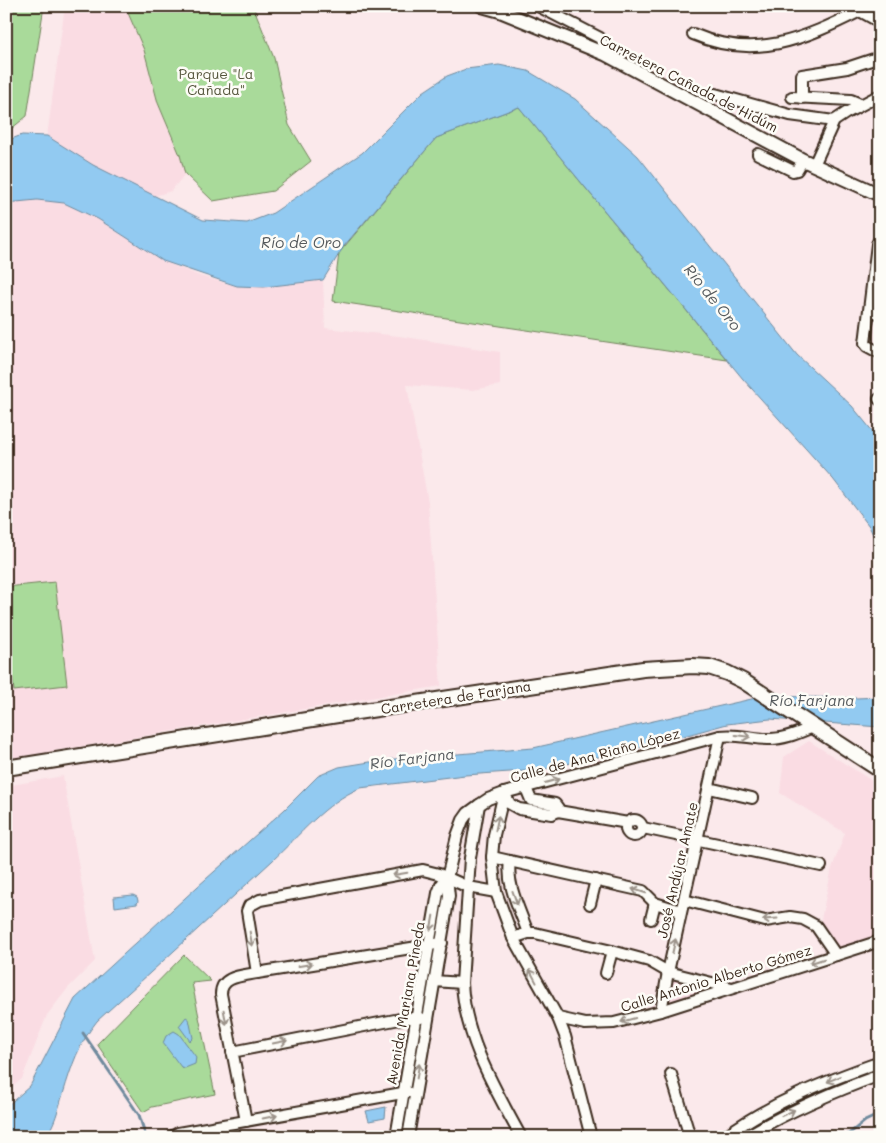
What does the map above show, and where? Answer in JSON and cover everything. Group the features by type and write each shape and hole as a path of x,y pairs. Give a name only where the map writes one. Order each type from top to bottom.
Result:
{"main road":[{"name":"Carretera de Farjana","path":"6,768 340,714 643,669 693,666 709,667 727,673 880,770"}],"street":[{"name":"Carretera Cañada de Hidúm","path":"482,6 500,11 605,54 808,162 880,195"},
{"path":"538,6 600,38 604,43 605,54"},
{"path":"693,34 708,41 724,45 761,46 781,43 820,31 858,8 880,22"},
{"path":"859,106 858,103 851,100 797,97 802,75 847,68 880,57"},
{"path":"715,94 790,116 834,122"},
{"path":"758,154 793,171 797,170 808,162 834,122 880,95"},
{"path":"879,240 877,278 865,343 880,353"},
{"path":"870,309 880,314"},
{"name":"Calle de Ana Riaño López","path":"591,1137 565,1036 558,1018 513,938 496,892 492,857 493,843 504,793 720,736 740,735 772,740 788,737 810,725"},
{"name":"José Andújar Amate","path":"661,1011 720,736"},
{"path":"526,788 531,800 555,804 558,811"},
{"path":"709,788 752,798"},
{"path":"504,793 510,804 519,809 552,814 558,811 628,823 626,830 632,836 639,835 643,828 821,866"},
{"name":"Avenida Mariana Pineda","path":"408,1137 442,943 449,896 447,878 460,827 468,813 488,799 504,793"},
{"path":"479,805 470,858 462,983 466,1014 474,1040 492,1084 521,1137"},
{"path":"492,857 643,891 655,903 681,911"},
{"path":"510,861 509,875 511,887 528,933"},
{"path":"257,973 246,915 249,906 260,900 423,870 431,871 468,887 496,892"},
{"name":"Avenida Mariana Pineda","path":"396,1137 439,889 447,878"},
{"path":"590,904 596,880"},
{"path":"684,900 765,921 790,917 803,919 816,926 836,955"},
{"path":"652,919 655,903"},
{"path":"513,938 528,933 612,951 649,962 668,972 733,988"},
{"name":"Calle Antonio Alberto Gómez","path":"558,1018 599,1025 614,1024 661,1011 880,941"},
{"path":"246,1121 221,994 221,988 224,983 229,979 257,973 442,943"},
{"path":"606,973 612,951"},
{"path":"434,980 462,983"},
{"path":"232,1052 405,1018 428,1018"},
{"path":"724,1137 807,1090 880,1062"},
{"path":"671,1074 690,1137"},
{"path":"745,1137 780,1116 845,1087 880,1075"},
{"path":"171,1137 178,1133 415,1091"}],"shaded area":[{"path":"65,6 125,6 144,50 158,103 180,155 185,174 171,191 145,199 47,136"},
{"path":"37,200 64,203 98,219 163,261 200,276 237,286 264,287 323,280 325,328 399,336 500,352 500,385 473,390 407,385 428,502 441,686 6,759 6,203"},
{"path":"809,741 880,786 880,935 833,950 820,924 832,868 845,833 780,793 784,757"},
{"path":"63,776 95,961 68,988 47,1015 22,1079 6,1091 6,786"},
{"path":"670,979 721,991 663,1007"}],"green space":[{"path":"6,6 44,6 27,116 6,133"},
{"name":"Parque \"La Cañada\"","path":"125,6 253,6 274,58 289,125 311,161 273,191 213,201 185,174 180,155 158,103 144,50"},
{"path":"519,107 727,360 333,301 339,253 436,138"},
{"path":"55,582 67,685 14,691 6,620 6,587"},
{"path":"184,955 211,981 192,983 215,1094 152,1107 143,1112 97,1044"}],"water":[{"name":"Río de Oro","path":"499,65 528,71 575,99 638,156 797,355 852,406 874,433 880,443 880,550 869,526 833,479 743,379 519,107 436,138 344,246 323,280 264,287 237,286 163,261 98,219 64,203 37,200 6,203 6,141 22,135 47,136 93,165 203,220 247,223 273,213 362,153 423,92 447,76 466,69"},
{"name":"Río Farjana","path":"765,696 880,697 880,727 770,719 727,724 651,745 540,770 465,775 360,788 347,794 313,820 272,861 97,1021 85,1038 76,1056 56,1117 45,1137 6,1137 6,1107 30,1086 75,999 284,810 318,776 339,767 382,760 533,748"},
{"path":"133,895 137,897 137,904 115,907 114,897"},
{"path":"186,1017 189,1019 193,1038 190,1041 179,1026"},
{"path":"174,1031 179,1034 196,1057 195,1064 185,1068 181,1067 163,1043 166,1036"},
{"path":"386,1107 385,1118 369,1121 366,1111"}],"waterway":[{"path":"83,1033 139,1115 146,1137"},
{"path":"845,1137 865,1121 880,1114"}]}
